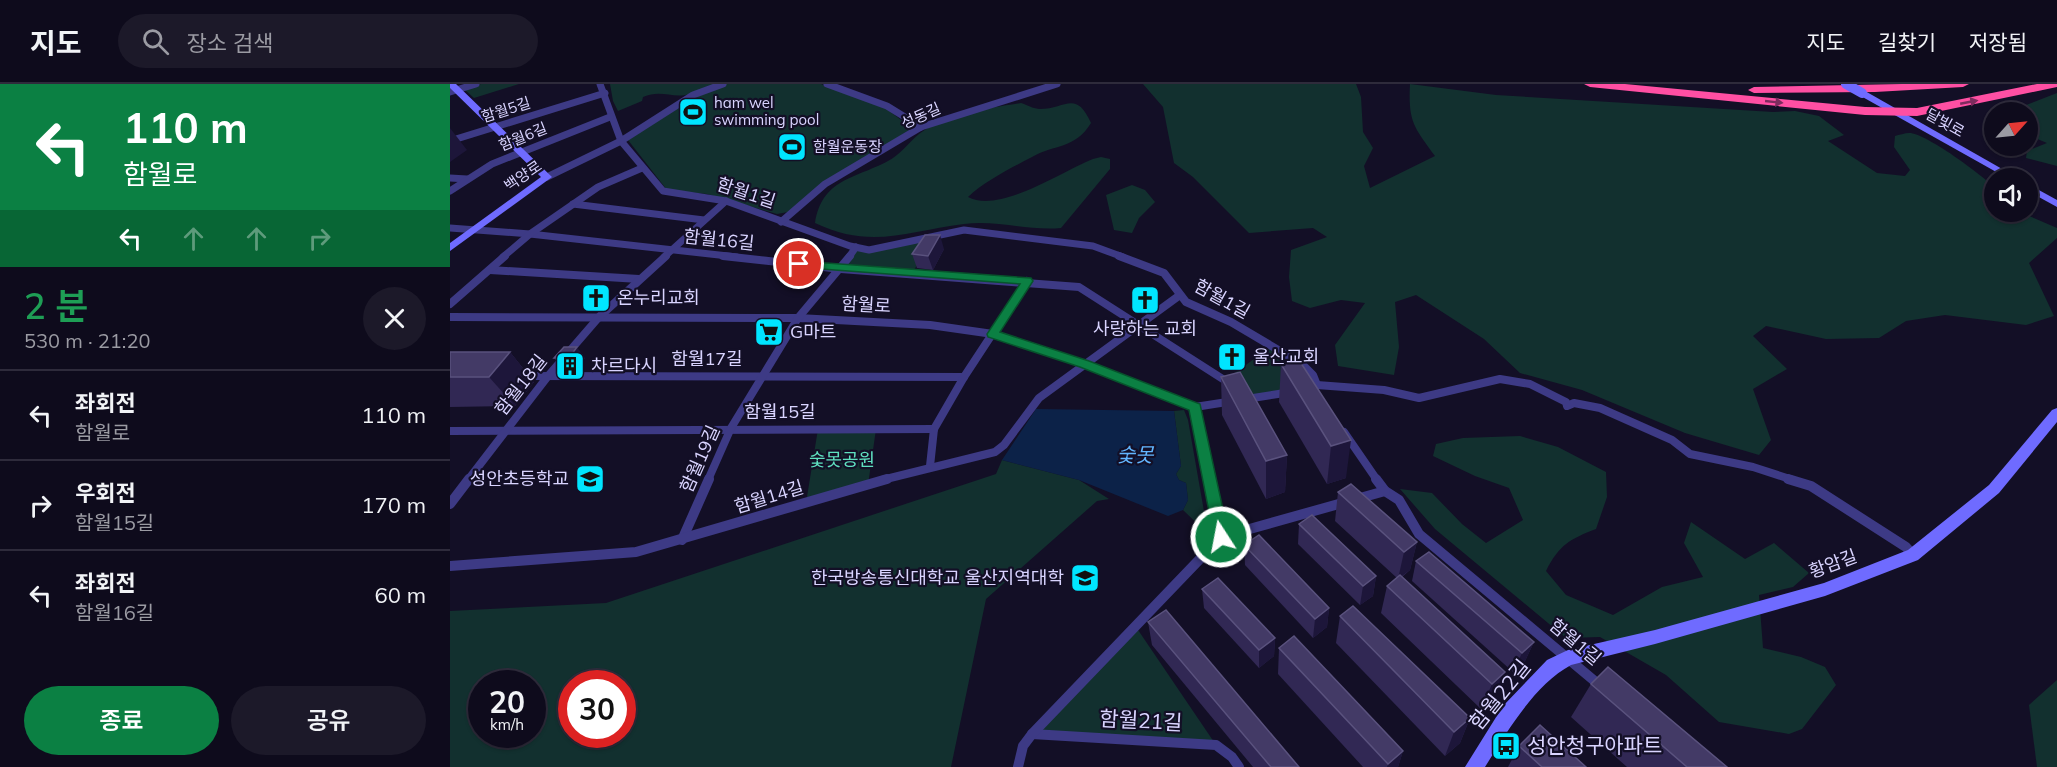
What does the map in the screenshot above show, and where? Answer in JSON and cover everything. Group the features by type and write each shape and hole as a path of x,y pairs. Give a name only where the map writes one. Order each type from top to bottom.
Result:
{"highway":[{"path":"1590,84 1865,111 1917,112 2054,84"},
{"path":"1600,84 1815,90 1963,84"},
{"path":"1682,84 1811,86 1879,84"}],"street":[{"path":"453,88 476,84"},
{"name":"함월1길","path":"600,84 605,93 610,117 621,141 663,191 726,201 781,222 870,250 964,230 1093,246 1164,273 1186,302 1231,322 1302,364 1312,375 1316,391"},
{"name":"백양로","path":"450,248 547,177 621,141 693,95 723,84"},
{"path":"827,84 887,105 921,127"},
{"name":"성동길","path":"781,222 825,184 921,127 1024,97 1057,84"},
{"name":"달빛로","path":"1846,84 1995,168"},
{"path":"453,88 547,177"},
{"name":"함월5길","path":"450,141 605,93"},
{"name":"함월6길","path":"450,191 492,164 610,117"},
{"path":"450,304 530,234 598,187 642,168"},
{"path":"450,177 467,179"},
{"path":"2038,193 2057,204"},
{"name":"함월18길","path":"450,504 455,492 598,317 726,201"},
{"path":"573,204 704,220"},
{"name":"함월16길","path":"450,228 530,234 841,269 1027,281 1087,290 1234,386"},
{"name":"함월19길","path":"682,540 731,428 798,318 841,269 856,247"},
{"path":"490,270 639,279"},
{"path":"930,466 934,429 964,377 1027,281"},
{"name":"함월14길","path":"450,566 636,552 930,466 995,452 1004,445 1039,398 1180,295"},
{"name":"함월로","path":"450,317 798,318 930,326 993,334 1085,364 1195,407"},
{"name":"함월17길","path":"504,376 964,377"},
{"path":"1221,537 1195,407 1251,397 1316,391 1384,390 1419,398 1500,379 1530,384 1566,402 1567,406 1574,403 1600,408 1672,440 1690,454 1753,467 1811,486 1906,547 1913,555"},
{"path":"1243,392 1251,397"},
{"name":"황암길","path":"1568,658 1655,637 1825,589 1913,555 1994,489 2057,412"},
{"name":"함월1길","path":"1339,426 1385,491 1399,500 1419,534 1613,697"},
{"name":"함월15길","path":"450,431 731,428 934,429"},
{"path":"1018,767 1023,746 1032,734 1221,537 1385,491"},
{"name":"함월22길","path":"1473,767 1509,712 1553,666 1568,658"},
{"name":"함월21길","path":"1032,734 1216,745 1239,767"}],"green space":[{"path":"481,84 519,84 474,98 465,90"},
{"path":"610,84 821,84 885,108 912,128 788,212 777,214 707,194 667,190 628,140 694,98 689,94 649,95 643,97 642,101 618,111 613,101"},
{"path":"1143,84 1356,84 1361,97 1363,132 1373,148 1364,166 1370,188 1435,156 1422,138 1411,116 1410,84 1496,95 1773,112 1795,111 1819,116 1844,135 1828,141 1877,173 1905,176 1910,170 1894,147 1895,136 1909,133 1928,140 1984,179 1984,222 2038,222 2038,220 2057,228 2057,238 2029,263 2054,316 2026,325 1945,315 1906,321 1879,338 1826,339 1766,326 1753,336 1787,369 1753,389 1771,440 1759,455 1685,433 1582,390 1520,373 1484,339 1416,295 1395,302 1399,347 1394,375 1338,366 1335,345 1365,303 1341,300 1310,308 1292,301 1289,277 1291,250 1327,237 1313,228 1249,233 1193,177 1174,163 1163,107"},
{"path":"2057,93 2057,166 2026,158 2026,156 2038,156 2038,147 2047,143 2038,139 2038,102 2034,102"},
{"path":"1021,103 1040,109 1069,103 1075,104 1086,113 1091,123 1071,142 1040,153 990,180 968,197 981,201 1013,196 1093,159 1101,157 1110,159 1110,169 1061,228 976,223 872,237 854,236 815,223 819,208 832,189 841,182 892,158 930,127 968,112"},
{"path":"1132,185 1145,190 1155,202 1139,218 1132,233 1114,230 1106,195"},
{"path":"936,236 912,273 841,269 856,248 870,250"},
{"path":"1272,346 1302,364 1317,385 1251,397 1225,380"},
{"path":"1184,410 1188,420 1208,534 1183,510 1188,500 1186,483 1179,480 1176,474 1181,466 1174,411"},
{"name":"숯못공원","path":"818,429 876,429 868,485 806,503"},
{"path":"1520,436 1558,447 1606,472 1607,497 1596,529 1566,544 1546,571 1566,595 1613,615 1662,587 1703,577 1684,543 1691,522 1745,559 1774,543 1809,573 1793,587 1759,595 1763,648 1801,657 1825,667 1836,685 1802,729 1789,734 1719,722 1666,675 1600,637 1566,638 1435,529 1400,489 1432,493 1462,524 1486,543 1523,520 1509,488 1475,476 1433,456 1436,444 1463,438"},
{"path":"1002,460 1079,480 1109,499 1097,501 986,599 951,767 450,767 450,611 606,603 996,474"},
{"path":"1136,627 1216,745 1032,734"},
{"path":"2057,680 2057,767 2037,767 2029,705"}],"water":[{"name":"숯못","path":"1036,409 1174,411 1181,466 1176,474 1179,480 1186,483 1188,500 1183,510 1168,516 1079,480 1002,460"}],"building":[{"path":"925,235 940,235 928,256 912,254"},
{"path":"564,347 577,347 569,358 554,358"},
{"path":"450,352 510,352 489,377 450,377"},
{"path":"1299,360 1351,440 1331,446 1281,364"},
{"path":"1240,372 1287,455 1266,461 1221,377"},
{"path":"1351,484 1417,542 1404,552 1338,492"},
{"path":"1312,515 1376,576 1363,586 1299,524"},
{"path":"1259,535 1329,608 1315,619 1244,545"},
{"path":"1429,552 1534,642 1522,653 1416,561"},
{"path":"1400,575 1505,672 1492,684 1387,586"},
{"path":"1218,578 1275,638 1259,650 1202,589"},
{"path":"1353,606 1470,718 1454,732 1340,616"},
{"path":"1166,610 1299,767 1271,767 1148,622"},
{"path":"1294,636 1403,751 1388,764 1279,648"},
{"path":"1608,667 1727,767 1687,767 1591,684"},
{"path":"1540,725 1586,767 1542,767 1519,746"}],"place":[{"name":"ham wel swimming pool","path":"693,112"},
{"name":"함월운동장","path":"792,147"},
{"name":"온누리교회","path":"596,298"},
{"name":"사랑하는 교회","path":"1145,300"},
{"name":"G마트","path":"769,332"},
{"name":"울산교회","path":"1232,357"},
{"name":"차르다시","path":"570,366"},
{"name":"성안초등학교","path":"590,479"},
{"name":"한국방송통신대학교 울산지역대학","path":"1085,578"},
{"name":"성안청구아파트","path":"1506,746"}],"route":[{"path":"799,264 841,269 1027,281 993,334 1035,350 1085,364 1195,407 1221,537"}]}
